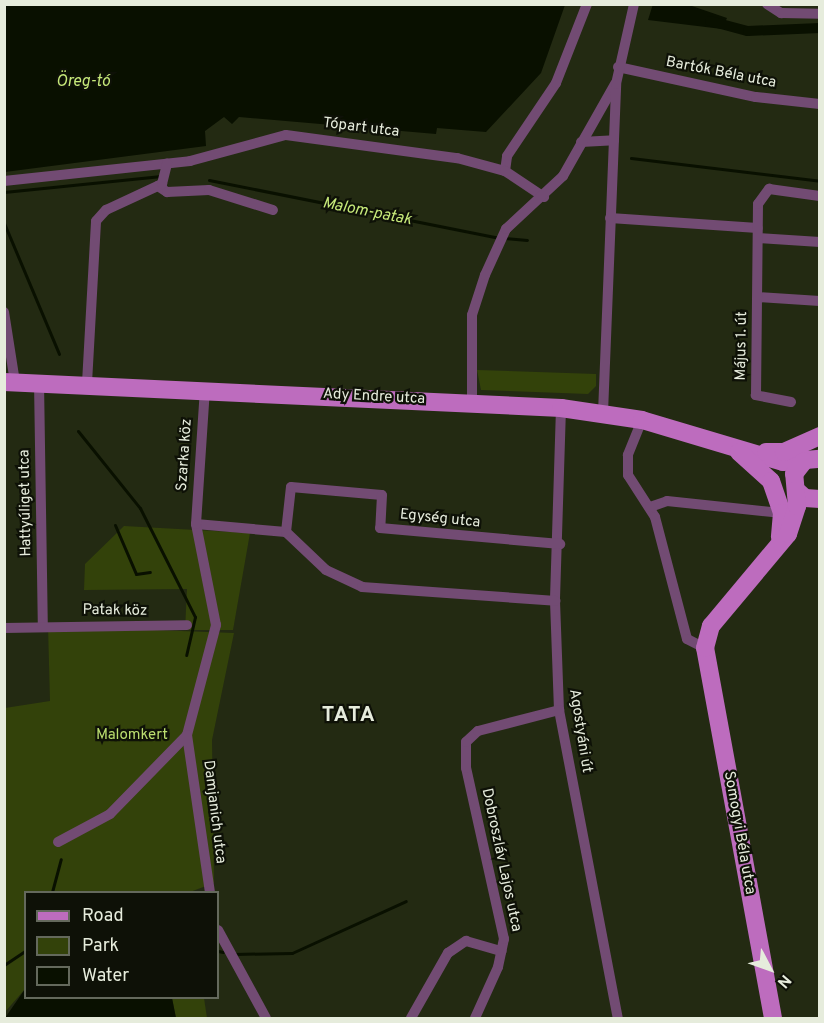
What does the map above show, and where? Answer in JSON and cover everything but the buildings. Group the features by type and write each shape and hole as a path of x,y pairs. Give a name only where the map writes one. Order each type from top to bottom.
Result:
{"main road":[{"name":"Ady Endre utca","path":"10,382 205,388 561,408 642,420 737,451"},
{"path":"737,451 784,452 819,436"},
{"path":"737,451 783,462 812,460"},
{"path":"737,451 795,486 805,498 819,499"},
{"path":"737,451 771,481 782,513 781,535 765,567"},
{"path":"705,648 711,626 765,567 788,534 795,486 812,460"},
{"name":"Somogyi Béla utca","path":"705,648 773,1018"}],"street":[{"path":"505,171 507,156 556,83 587,4"},
{"path":"603,413 616,84 634,4"},
{"path":"767,4 781,13 819,14"},
{"name":"Bartók Béla utca","path":"618,67 756,97 819,104"},
{"path":"472,404 472,315 502,239 514,218 544,197 616,84"},
{"name":"Tópart utca","path":"87,383 91,240 96,221 106,210 164,176 286,135 435,153 505,171 544,197"},
{"path":"581,142 614,140"},
{"name":"Tópart utca","path":"4,181 164,176"},
{"name":"Tópart utca","path":"164,176 167,192 209,190 273,210"},
{"name":"Május 1. út","path":"791,402 756,395 760,194 769,189 819,196"},
{"path":"610,218 758,233 819,242"},
{"name":"Május 1. út","path":"758,297 819,301"},
{"path":"4,312 10,382"},
{"name":"Hattyúliget utca","path":"39,382 43,624"},
{"name":"Szarka köz","path":"187,735 216,625 196,524 205,388"},
{"name":"Agostyáni út","path":"561,408 560,544 555,601 559,710 618,1018"},
{"path":"642,420 628,455 628,475 650,507 687,639 705,648"},
{"name":"Egység utca","path":"286,532 291,487 382,495 380,528 560,544"},
{"path":"650,507 667,501 782,513"},
{"path":"196,524 286,532 326,570 362,587 555,601"},
{"name":"Patak köz","path":"4,628 43,624 187,625"},
{"name":"Dobroszláv Lajos utca","path":"411,1018 448,953 466,941 502,951 471,790 466,742 478,731 559,710"},
{"path":"58,842 110,814 187,735"},
{"name":"Damjanich utca","path":"187,735 210,891"},
{"path":"219,932 228,955 266,1018"},
{"path":"475,1018 502,951"}],"green space":[{"path":"477,370 596,374 596,386 588,394 481,390"},
{"path":"124,526 250,533 233,630 185,630 187,589 84,590 85,564"},
{"name":"Malomkert","path":"48,626 234,633 212,740 214,883 193,891 24,891 24,990 5,1012 5,708 50,701"},
{"path":"172,999 204,999 207,1018 176,1018"}],"water":[{"path":"653,4 689,5 727,18 722,29 648,20"},
{"name":"Öreg-tó","path":"4,5 565,5 541,73 486,132 437,128 436,134 239,117 232,124 224,117 205,131 206,146 5,172"},
{"path":"24,990 24,999 172,999 176,1018 5,1018"}],"waterway":[{"path":"710,21 748,31 820,28"},
{"name":"Malom-patak","path":"631,158 820,181"},
{"name":"Malom-patak","path":"4,192 161,176"},
{"name":"Malom-patak","path":"209,180 498,238"},
{"name":"Malom-patak","path":"4,223 59,354"},
{"name":"Malom-patak","path":"505,238 527,240"},
{"name":"Malom-patak","path":"78,431 140,508 195,617 186,655"},
{"path":"115,525 136,574 150,572"},
{"name":"Malom-patak","path":"52,891 61,859"},
{"path":"234,954 292,953 406,901"},
{"path":"4,965 24,951"},
{"path":"219,951 223,952"}],"district":[{"name":"TATA","path":"349,716"}]}
